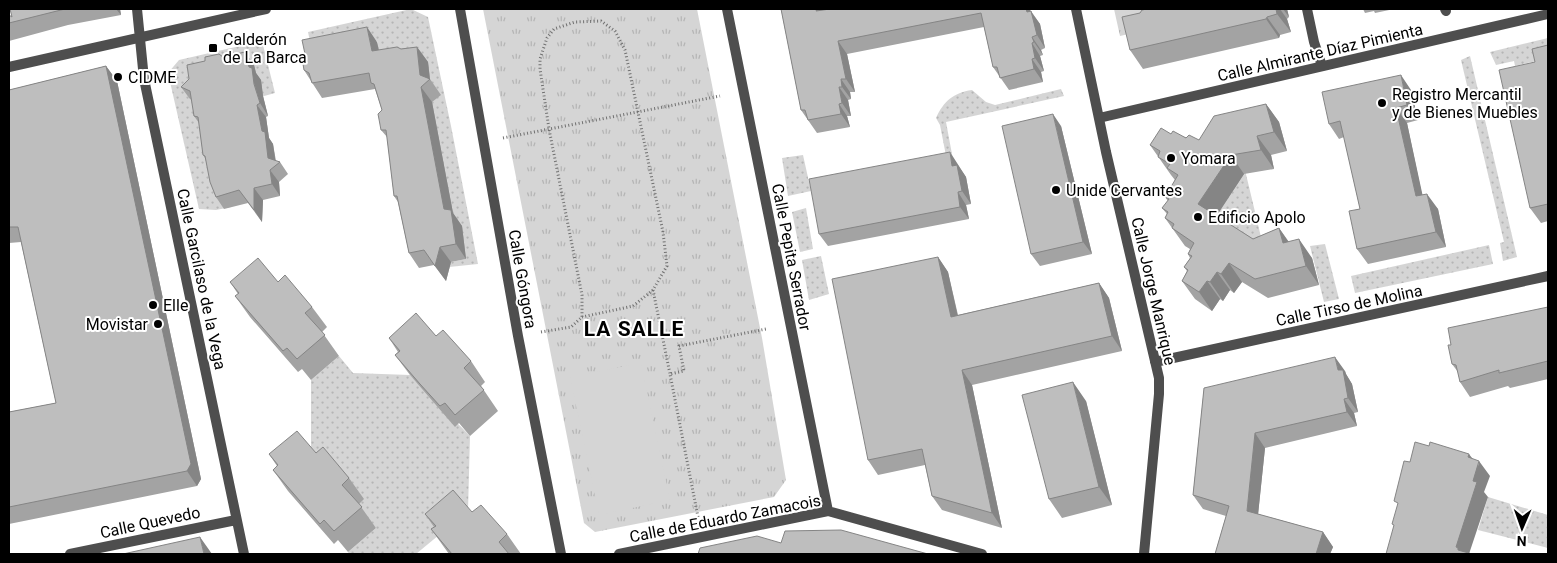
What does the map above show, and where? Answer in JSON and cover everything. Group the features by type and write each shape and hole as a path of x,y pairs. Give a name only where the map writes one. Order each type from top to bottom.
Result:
{"street":[{"name":"Calle Garcilaso de la Vega","path":"138,9 144,79 244,554"},
{"path":"9,67 266,9"},
{"name":"Calle Góngora","path":"460,9 518,336 562,554"},
{"name":"Calle Pepita Serrador","path":"727,9 828,511"},
{"name":"Calle Jorge Manrique","path":"1076,9 1098,118 1147,332 1156,362 1159,394 1144,554"},
{"path":"1307,9 1322,66"},
{"name":"Calle Almirante Díaz Pimienta","path":"1098,118 1548,14"},
{"name":"Calle Tirso de Molina","path":"1156,362 1548,276"},
{"name":"Calle de Eduardo Zamacois","path":"619,554 828,511 982,554"},
{"name":"Calle Quevedo","path":"70,554 236,520"}],"path":[{"path":"541,332 572,327 582,317 633,306 653,290 667,266 663,232 625,50 616,31 601,21 575,22 554,29 547,38 540,59 549,129 582,295 582,317"},
{"path":"503,138 720,96"},
{"path":"653,290 698,517"},
{"path":"670,374 684,371 679,346 766,329"}],"green space":[{"path":"411,9 428,17 478,264 449,267 451,262 466,259 382,66 377,41 370,44 312,51 308,32"},
{"path":"483,9 697,9 762,338 786,480 774,497 595,532 584,523"},
{"path":"1114,9 1233,9 1233,10 1120,36"},
{"path":"1548,38 1548,58 1515,66 1514,61 1496,65 1490,52"},
{"path":"262,41 275,93 257,98 200,77 231,207 216,210 199,209 168,73 179,60"},
{"path":"1470,56 1517,257 1503,261 1500,243 1504,242 1461,60"},
{"path":"1061,89 1064,96 946,122 954,165 948,166 940,125 936,118 946,102 954,96 972,90 986,102 995,105"},
{"path":"803,155 811,191 788,196 782,158"},
{"path":"1245,170 1266,258 1212,223"},
{"path":"806,208 813,249 800,252 792,212"},
{"path":"1325,244 1339,299 1324,302 1310,246"},
{"path":"1489,245 1493,264 1355,293 1351,276"},
{"path":"821,256 829,294 809,300 802,260"},
{"path":"339,356 353,373 410,375 470,436 468,511 416,554 349,554 348,552 376,528 311,452 311,380"},
{"path":"641,363 670,500 599,515 570,377"},
{"path":"1488,497 1548,515 1548,548 1478,530"}],"building":[{"path":"10,9 65,9 9,23 9,15 12,17"},
{"path":"781,9 817,9 816,11 830,9 1026,9 1027,12 1031,11 1037,35 1032,37 1035,58 1032,59 1034,69 1000,78 997,67 993,67 981,13 838,41 846,79 841,79 842,87 839,87 842,103 839,104 841,114 808,120 805,110 801,110"},
{"path":"1276,9 1277,14 1266,19 1130,50 1122,17 1140,13 1142,10"},
{"path":"367,27 372,51 397,47 401,49 417,47 420,75 430,79 421,87 444,209 451,210 456,244 440,247 435,266 424,250 409,253 397,196 394,196 386,130 381,130 378,114 382,110 369,73 312,83 309,73 304,70 302,58 305,54 302,40"},
{"path":"1548,45 1548,204 1530,208 1499,70 1535,62 1532,49"},
{"path":"245,52 249,67 252,68 254,84 260,103 257,105 262,131 265,132 268,158 280,162 270,170 272,184 254,188 254,210 239,190 216,197 210,182 205,156 203,155 198,117 194,116 190,91 181,87 189,79 187,65 205,61 205,57 219,54 223,57"},
{"path":"106,66 191,464 187,471 9,507 9,412 56,403 18,227 9,227 9,90"},
{"path":"1401,75 1407,105 1396,108 1416,196 1427,194 1436,232 1357,249 1349,211 1360,209 1340,121 1329,124 1322,92"},
{"path":"1266,104 1274,132 1257,136 1261,150 1231,155 1198,204 1253,239 1279,228 1283,243 1299,239 1306,266 1255,279 1229,263 1221,274 1217,272 1210,282 1207,281 1199,292 1182,281 1188,270 1184,267 1192,256 1188,254 1194,243 1172,228 1174,224 1165,218 1168,212 1162,208 1169,199 1165,197 1178,175 1167,168 1170,164 1158,157 1160,151 1150,145 1161,128 1171,134 1173,131 1186,138 1189,135 1199,140 1214,116"},
{"path":"1053,114 1083,242 1031,254 1002,126"},
{"path":"950,152 952,166 957,165 962,191 958,192 960,207 819,234 809,179"},
{"path":"938,257 951,317 1099,283 1112,336 962,370 992,513 932,496 922,449 868,460 832,279"},
{"path":"258,258 278,282 285,275 312,307 305,313 325,335 297,359 287,348 283,351 235,296 239,293 230,282"},
{"path":"1548,307 1548,361 1499,373 1499,370 1460,382 1456,365 1452,364 1448,345 1451,345 1448,328"},
{"path":"416,313 436,336 443,330 471,361 464,368 484,390 455,415 445,403 440,406 395,355 400,351 389,338"},
{"path":"1335,357 1338,370 1343,370 1348,398 1344,399 1347,412 1255,433 1247,511 1323,532 1316,554 1215,554 1229,506 1193,495 1204,388"},
{"path":"1073,382 1099,487 1049,499 1022,395"},
{"path":"297,431 316,453 323,447 349,478 342,485 362,507 334,531 324,520 320,524 273,470 278,465 269,454"},
{"path":"1415,442 1429,446 1430,442 1469,454 1468,457 1479,461 1473,481 1477,482 1456,547 1458,550 1472,554 1386,554 1394,525 1392,524 1398,503 1394,501 1404,461 1410,462"},
{"path":"453,490 472,512 481,505 507,534 499,542 509,554 452,554 431,529 436,526 425,514"},
{"path":"841,530 928,554 698,554 700,548 757,536 781,543 785,531"},
{"path":"200,537 204,554 123,554"}],"place":[{"name":"Calderón de La Barca","path":"213,48"},
{"name":"CIDME","path":"118,77"},
{"name":"Registro Mercantil y de Bienes Muebles","path":"1382,103"},
{"name":"Yomara","path":"1171,158"},
{"name":"Unide Cervantes","path":"1056,190"},
{"name":"Edificio Apolo","path":"1198,217"},
{"name":"Elle","path":"153,305"},
{"name":"Movistar","path":"158,324"}],"district":[{"name":"LA SALLE","path":"634,329"}]}
